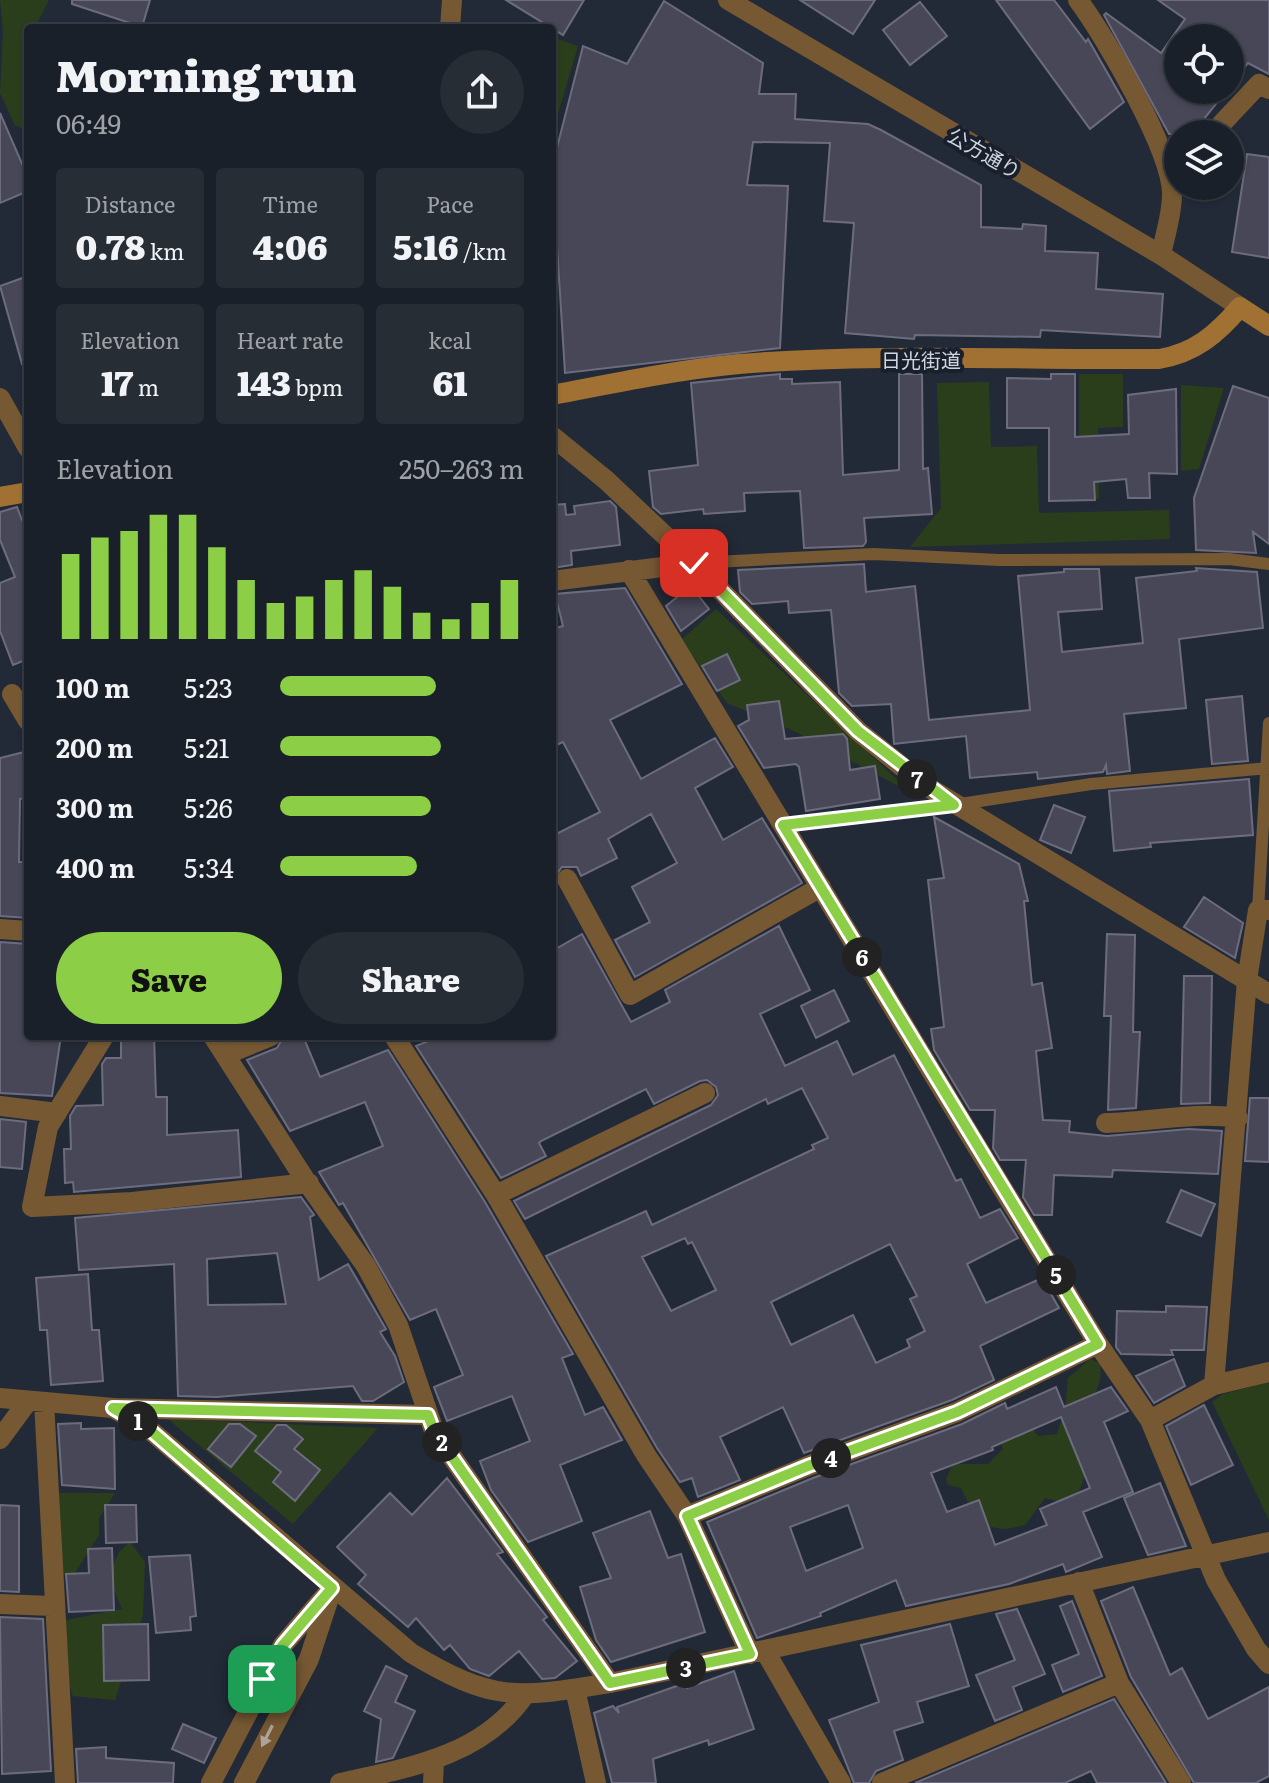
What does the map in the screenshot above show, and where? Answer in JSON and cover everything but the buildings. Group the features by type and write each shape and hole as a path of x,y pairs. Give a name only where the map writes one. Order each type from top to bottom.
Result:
{"main road":[{"path":"1240,307 1269,326"},
{"name":"日光街道","path":"556,394 676,371 740,364 849,359 1159,359 1188,351 1216,335 1240,307"},
{"path":"0,497 24,493"}],"street":[{"path":"450,24 452,0"},
{"name":"公方通り","path":"728,0 1161,255 1240,307"},
{"path":"1084,2 1164,156"},
{"path":"1225,120 1259,84 1269,89"},
{"path":"1161,255 1171,200"},
{"path":"0,398 24,441"},
{"path":"556,439 606,480 694,563 858,731 954,805 1269,994"},
{"path":"556,580 694,563"},
{"path":"629,570 1098,1344 1150,1420 1216,1580 1256,1649 1269,1664"},
{"path":"13,694 24,714"},
{"path":"567,879 630,995 821,887"},
{"path":"1214,1385 1247,980 1263,910"},
{"path":"0,929 24,931"},
{"path":"102,1040 48,1127 32,1207 132,1202 309,1183"},
{"path":"216,1040 366,1266 398,1325 417,1372 434,1431 610,1683"},
{"path":"225,1055 261,1040"},
{"path":"397,1040 496,1195 646,1455 687,1516 757,1652 841,1783"},
{"path":"496,1195 705,1093"},
{"path":"0,1106 57,1113"},
{"path":"1106,1123 1153,1122 1204,1112 1238,1118"},
{"path":"687,1516 808,1466 957,1412 1098,1344"},
{"path":"1150,1420 1214,1385 1269,1372"},
{"path":"0,1398 113,1408 428,1415"},
{"path":"0,1439 36,1401"},
{"path":"36,1401 65,1783"},
{"path":"113,1408 150,1430 411,1653 451,1677 488,1691 524,1696 610,1683 1269,1542"},
{"path":"1079,1582 1119,1683 1181,1783"},
{"path":"214,1782 283,1645 332,1588"},
{"path":"244,1783 309,1659 332,1588"},
{"path":"0,1604 52,1606"},
{"path":"882,1783 1119,1683"},
{"path":"575,1689 596,1783"},
{"path":"340,1783 434,1762 510,1716 524,1696"},
{"path":"433,1783 434,1762"}],"lane":[{"path":"694,563 874,554 999,560 1229,559 1269,564"},
{"path":"1263,910 1269,723"},
{"path":"783,825 954,805 1091,784 1268,768"}],"green space":[{"path":"0,0 49,0 37,24 24,24 24,129 15,125 0,93 3,32"},
{"path":"556,38 578,46 556,114"},
{"path":"1079,374 1123,374 1123,427 1098,428 1099,499 1079,499"},
{"path":"989,382 991,447 1037,446 1039,513 1169,510 1170,539 910,547 941,508 937,383"},
{"path":"1181,385 1224,388 1199,469 1181,471"},
{"path":"716,609 910,792 794,731 727,703 681,640"},
{"path":"1090,1359 1100,1364 1100,1376 1090,1414 1086,1467 1078,1492 1070,1504 1045,1498 1025,1525 1006,1529 980,1526 961,1488 948,1485 946,1479 953,1464 988,1464 1003,1449 995,1427 1024,1417 1038,1436 1057,1434 1065,1410 1068,1378"},
{"path":"1269,1382 1269,1520 1212,1402 1223,1394"},
{"path":"168,1419 378,1428 293,1524"},
{"path":"56,1493 115,1493 99,1518 99,1535 69,1582 59,1567"},
{"path":"130,1542 145,1562 143,1615 115,1700 73,1696 47,1624 122,1609 108,1575 119,1552"}],"route":[{"path":"262,1679 299,1624 332,1588 150,1430 113,1408 428,1415 434,1431 610,1683 750,1654 687,1516 808,1466 957,1412 1098,1344 783,825 954,805 858,731 694,563"}]}
